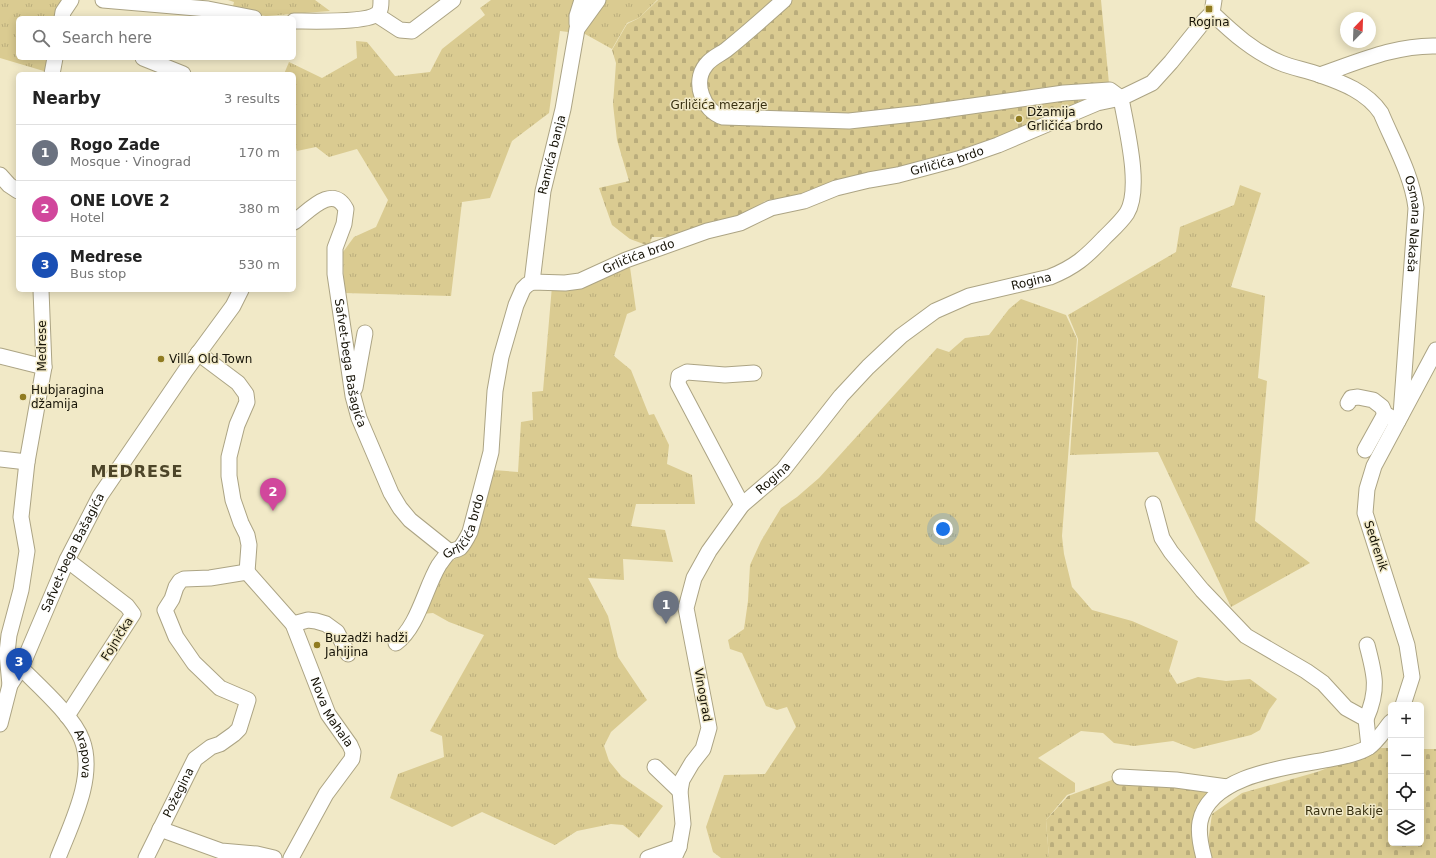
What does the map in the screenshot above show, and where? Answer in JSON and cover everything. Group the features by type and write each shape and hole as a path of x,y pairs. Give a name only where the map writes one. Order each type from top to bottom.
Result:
{"street":[{"path":"62,16 63,12 71,0"},
{"path":"103,0 208,9 244,16"},
{"path":"296,21 351,20 366,18 377,15 381,8 381,0"},
{"path":"377,15 400,30 412,31 453,0"},
{"name":"Ramića banja","path":"532,282 542,191 563,108 577,29 577,16 582,0"},
{"name":"Ramića banja","path":"577,29 598,0"},
{"path":"784,0 705,65 700,79 702,96 705,104 715,115 723,117 849,121 922,113 1064,93 1110,90 1121,98 1152,83 1204,21 1213,7"},
{"name":"Osmana Nakaša","path":"1213,7 1238,37 1256,50 1281,63 1320,75 1356,90 1367,97 1381,113 1414,192 1416,208 1395,417"},
{"path":"1320,75 1396,50 1408,47 1436,46"},
{"path":"52,72 55,60"},
{"path":"148,60 178,72"},
{"name":"Grličića brdo","path":"396,643 402,639 406,633 439,566 450,552 458,549 464,543 470,532 491,452 495,391 507,334 523,288 532,282 565,283 580,281 626,260 707,231 740,223 771,208 804,201 836,188 898,175 958,159 998,145 1097,102 1121,98"},
{"name":"Rogina","path":"690,594 694,578 710,551 742,505 783,470 841,396 868,367 901,336 935,311 969,296 1050,277 1061,273 1083,260 1118,224 1127,212 1132,197 1133,170 1121,98"},
{"name":"Safvet-bega Bašagića","path":"296,220 316,203 326,200 338,200 346,209 344,224 335,248 335,274 353,396 359,418 391,493 400,508 410,520 450,552"},
{"name":"Medrese","path":"5,684 9,635 21,590 27,551 21,517 27,462 44,367 41,292"},
{"name":"Safvet-bega Bašagića","path":"0,724 5,684 21,668 67,560 100,496 186,370 233,306 241,292"},
{"path":"353,396 365,333"},
{"name":"Sedrenik","path":"1404,702 1412,676 1407,645 1365,513 1367,489 1374,466 1395,417 1436,350"},
{"path":"198,353 238,383 246,394 247,402 237,425 228,457 229,476 233,500 241,524 247,534 249,545 247,572 293,624 308,620 326,624 337,632 348,654"},
{"path":"0,356 44,367"},
{"name":"Rogina","path":"742,505 678,384 679,376 687,372 724,375 754,373"},
{"path":"1348,403 1351,398 1358,397 1373,400 1395,417 1365,450"},
{"path":"0,459 27,462"},
{"path":"1153,504 1162,538 1171,552 1202,590 1246,636 1306,671 1323,683 1346,708 1366,720"},
{"name":"Fojnička","path":"67,560 127,606 133,614 67,716"},
{"name":"Požegina","path":"146,858 195,760 211,747 220,744 239,729 248,700 220,688 194,664 176,637 165,610 172,599 176,587 180,581 184,579 210,578 247,572"},
{"name":"Vinograd","path":"677,852 683,824 680,791 686,773 703,749 708,728 706,709 701,692 686,608 690,594"},
{"name":"Nova Mahala","path":"291,858 326,794 352,759 353,752 350,745 328,714 293,624"},
{"path":"1367,645 1376,681 1371,708 1366,720 1370,747"},
{"name":"Arapova","path":"21,668 67,716 82,739 86,756 85,778 77,811 58,858"},
{"path":"1204,858 1201,846 1200,821 1212,798 1227,787 1252,775 1346,756 1370,747 1388,726"},
{"path":"655,767 680,791"},
{"path":"1120,777 1176,780 1227,787"},
{"path":"160,829 221,851 257,854 274,858"},
{"path":"648,858 677,852"}],"green space":[{"path":"0,0 65,0 57,16 16,16 16,60 49,60 47,72 0,58"},
{"path":"228,0 315,0 330,11 266,16 249,13 233,6 234,2"},
{"path":"491,0 657,0 639,18 627,23 612,49 585,34 560,31 549,113 512,141 490,198 462,202 451,296 344,293 343,252 354,237 376,227 388,200 357,149 329,157 316,147 297,151 296,72 285,72 289,62 322,78 357,58 356,41 367,42 395,76 430,72 442,49 485,15 480,8"},
{"name":"Grličića mezarje","path":"658,0 1101,0 1110,94 999,139 979,143 913,166 834,181 797,195 765,201 741,217 710,222 666,237 652,237 649,246 630,239 612,225 599,188 629,181 617,140 613,104 616,63 612,50 627,24 639,18"},
{"path":"1240,185 1261,193 1231,287 1265,296 1258,378 1267,381 1255,521 1310,563 1231,607 1158,452 1070,455 1078,339 1068,315 1176,252 1180,227 1234,205"},
{"path":"629,260 636,310 627,314 614,356 631,370 649,415 654,414 669,445 667,464 692,475 695,504 636,504 631,526 665,530 673,562 623,559 624,580 588,578 608,616 618,657 647,700 611,732 604,746 609,761 622,777 663,806 639,838 623,825 611,824 577,831 555,845 482,812 452,827 390,798 398,774 444,757 442,736 430,731 484,635 449,622 433,613 422,614 439,574 451,561 462,556 493,470 518,472 521,422 533,420 532,392 543,391 552,286"},
{"path":"1021,299 1066,315 1077,339 1062,536 1064,554 1072,587 1092,610 1132,621 1178,641 1169,671 1177,684 1198,677 1226,681 1250,679 1277,699 1269,710 1260,730 1251,735 1194,749 1173,741 1134,746 1114,743 1103,733 1081,731 1038,758 1075,783 1075,792 1067,795 1046,820 1049,858 721,858 713,852 706,827 724,775 765,774 796,727 787,707 777,710 766,706 742,653 730,649 728,640 744,629 748,601 750,565 761,541 781,508 797,497 819,478 937,348 949,352 965,338 989,335 1009,309"},
{"name":"Ravne Bakije","path":"1380,748 1388,748 1388,846 1424,846 1424,749 1436,749 1436,858 1212,858 1207,849 1212,814 1242,793 1317,772"},
{"path":"1120,777 1227,787 1206,808 1204,858 1049,858 1046,820 1068,796"}],"place":[{"name":"Rogina","path":"1209,9"},
{"name":"Džamija Grličića brdo","path":"1019,119"},
{"name":"Villa Old Town","path":"161,359"},
{"name":"Hubjaragina džamija","path":"23,397"},
{"name":"ONE LOVE 2","path":"273,511"},
{"name":"Rogo Zade","path":"666,624"},
{"name":"Buzadži hadži Jahijina","path":"317,645"},
{"name":"Medrese","path":"19,681"}],"district":[{"name":"MEDRESE","path":"137,471"}]}
